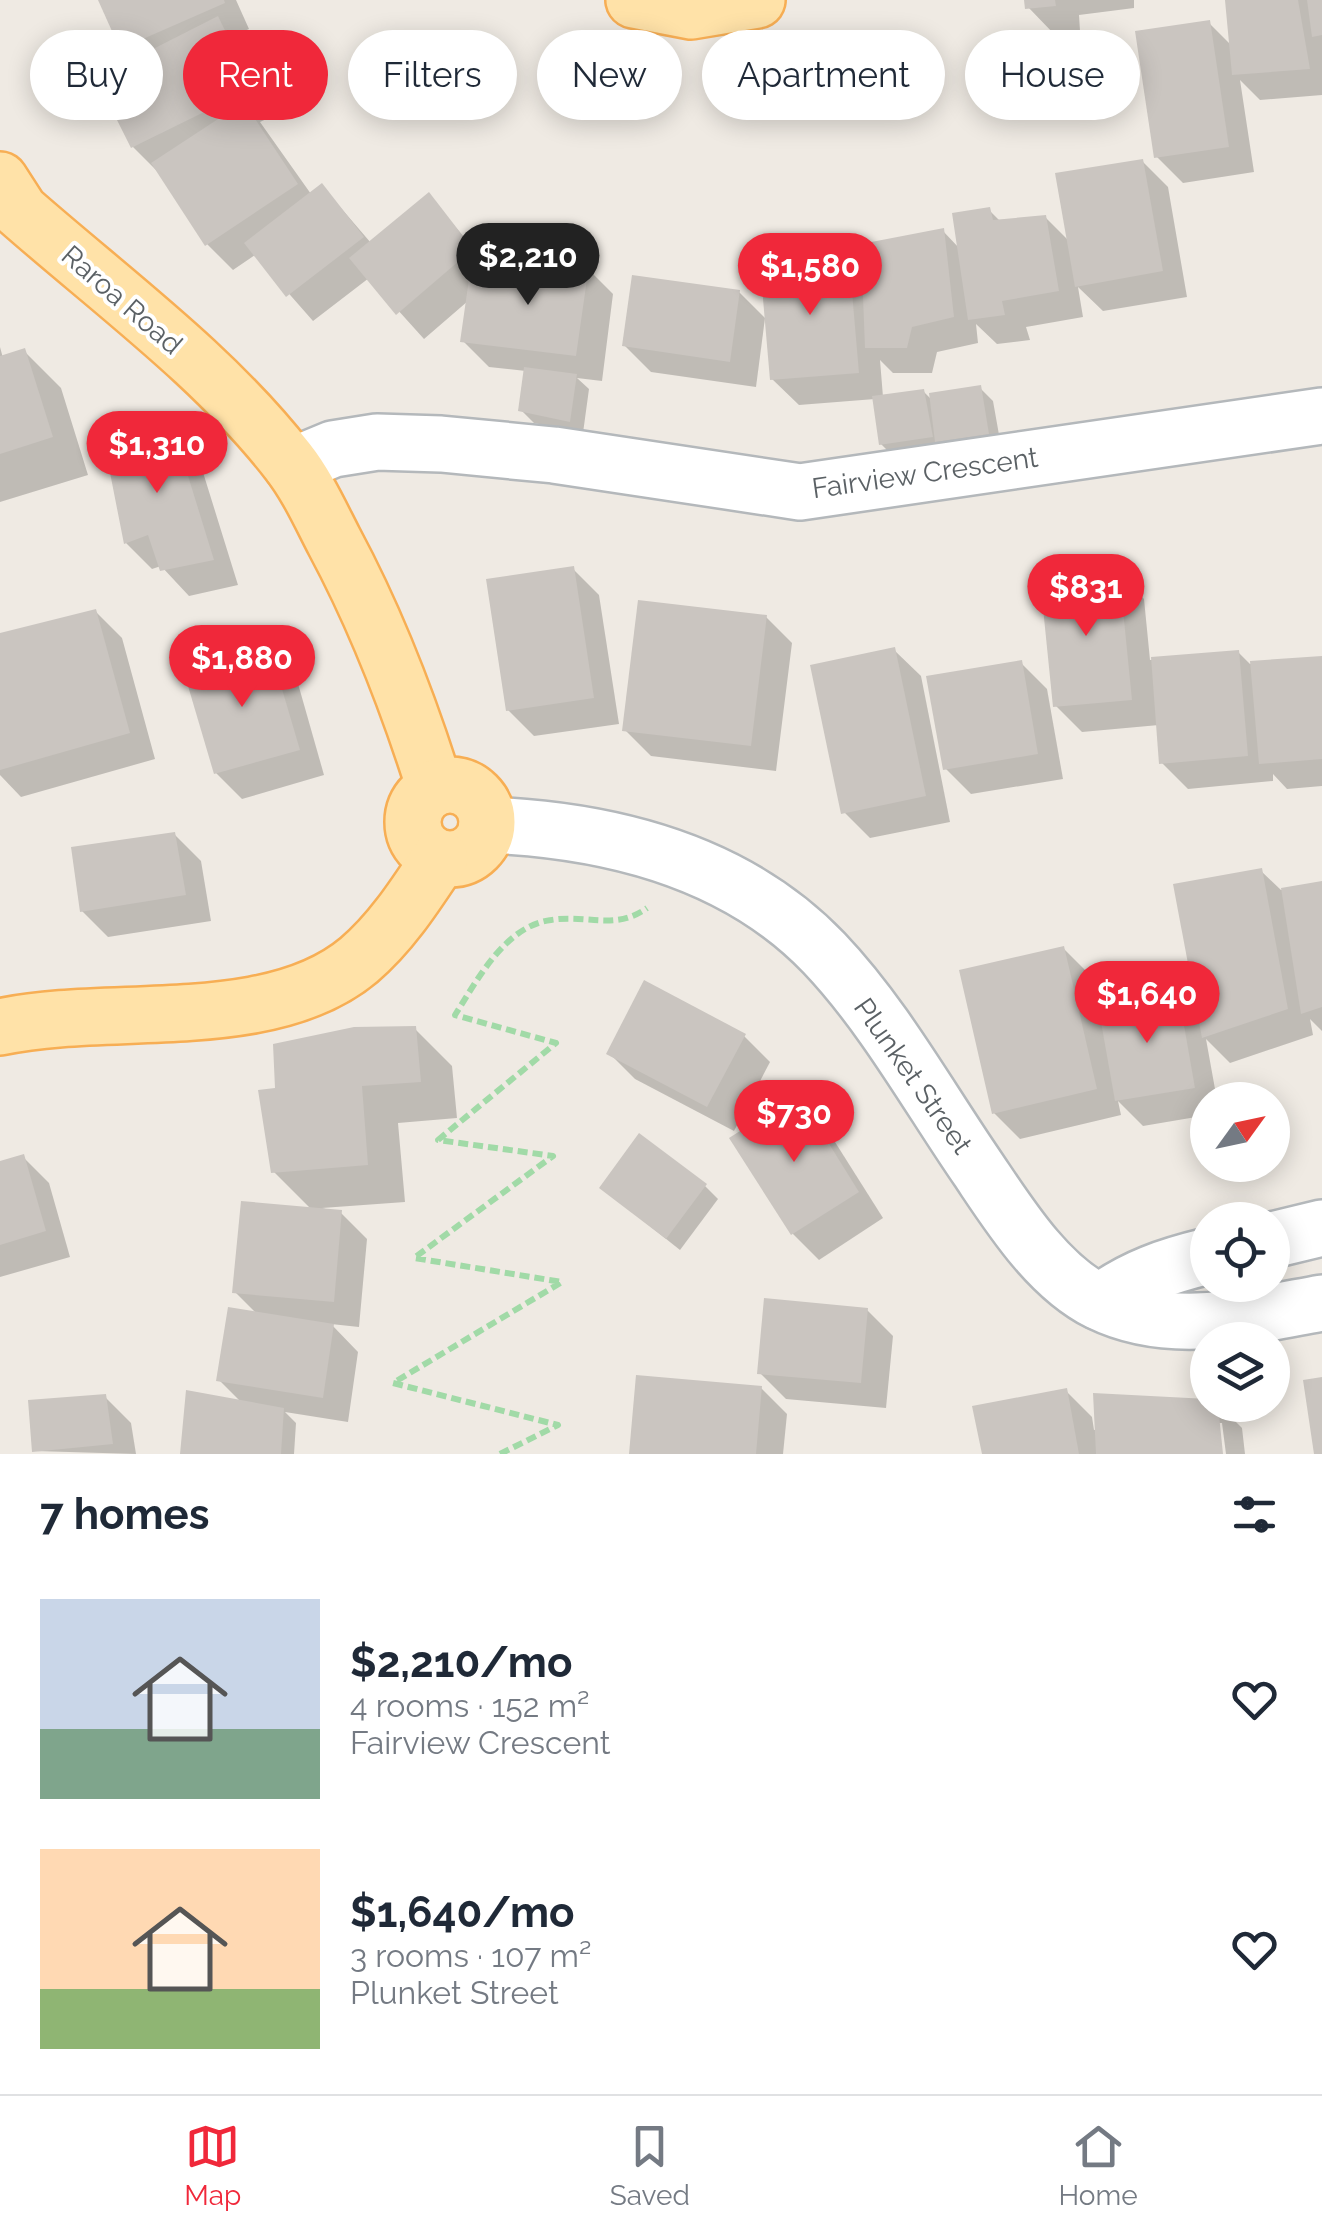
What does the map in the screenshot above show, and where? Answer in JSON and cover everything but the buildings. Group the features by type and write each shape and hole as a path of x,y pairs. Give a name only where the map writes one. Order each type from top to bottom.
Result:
{"main road":[{"path":"634,0 691,11 757,0"},
{"name":"Raroa Road","path":"0,180 20,211 202,370 256,421 292,466 372,614 404,689 435,788"},
{"path":"455,785 477,796 487,825 475,850 453,860 440,858 420,845 412,821 421,798 435,788 455,785"},
{"path":"0,1027 238,1006 322,985 357,962 386,935 440,858"}],"street":[{"name":"Fairview Crescent","path":"292,466 333,449 377,442 441,444 554,455 800,492 1322,416"},
{"name":"Plunket Street","path":"487,825 579,832 707,869 773,907 824,954 1001,1204 1041,1253 1100,1302 1158,1320 1225,1320 1322,1303"},
{"path":"1290,1236 1322,1228"},
{"path":"1100,1302 1126,1282 1190,1260"}],"path":[{"path":"500,1454 558,1425 393,1383 562,1282 414,1258 554,1156 438,1140 556,1043 455,1015 496,950 548,920 630,921 707,869"}]}
